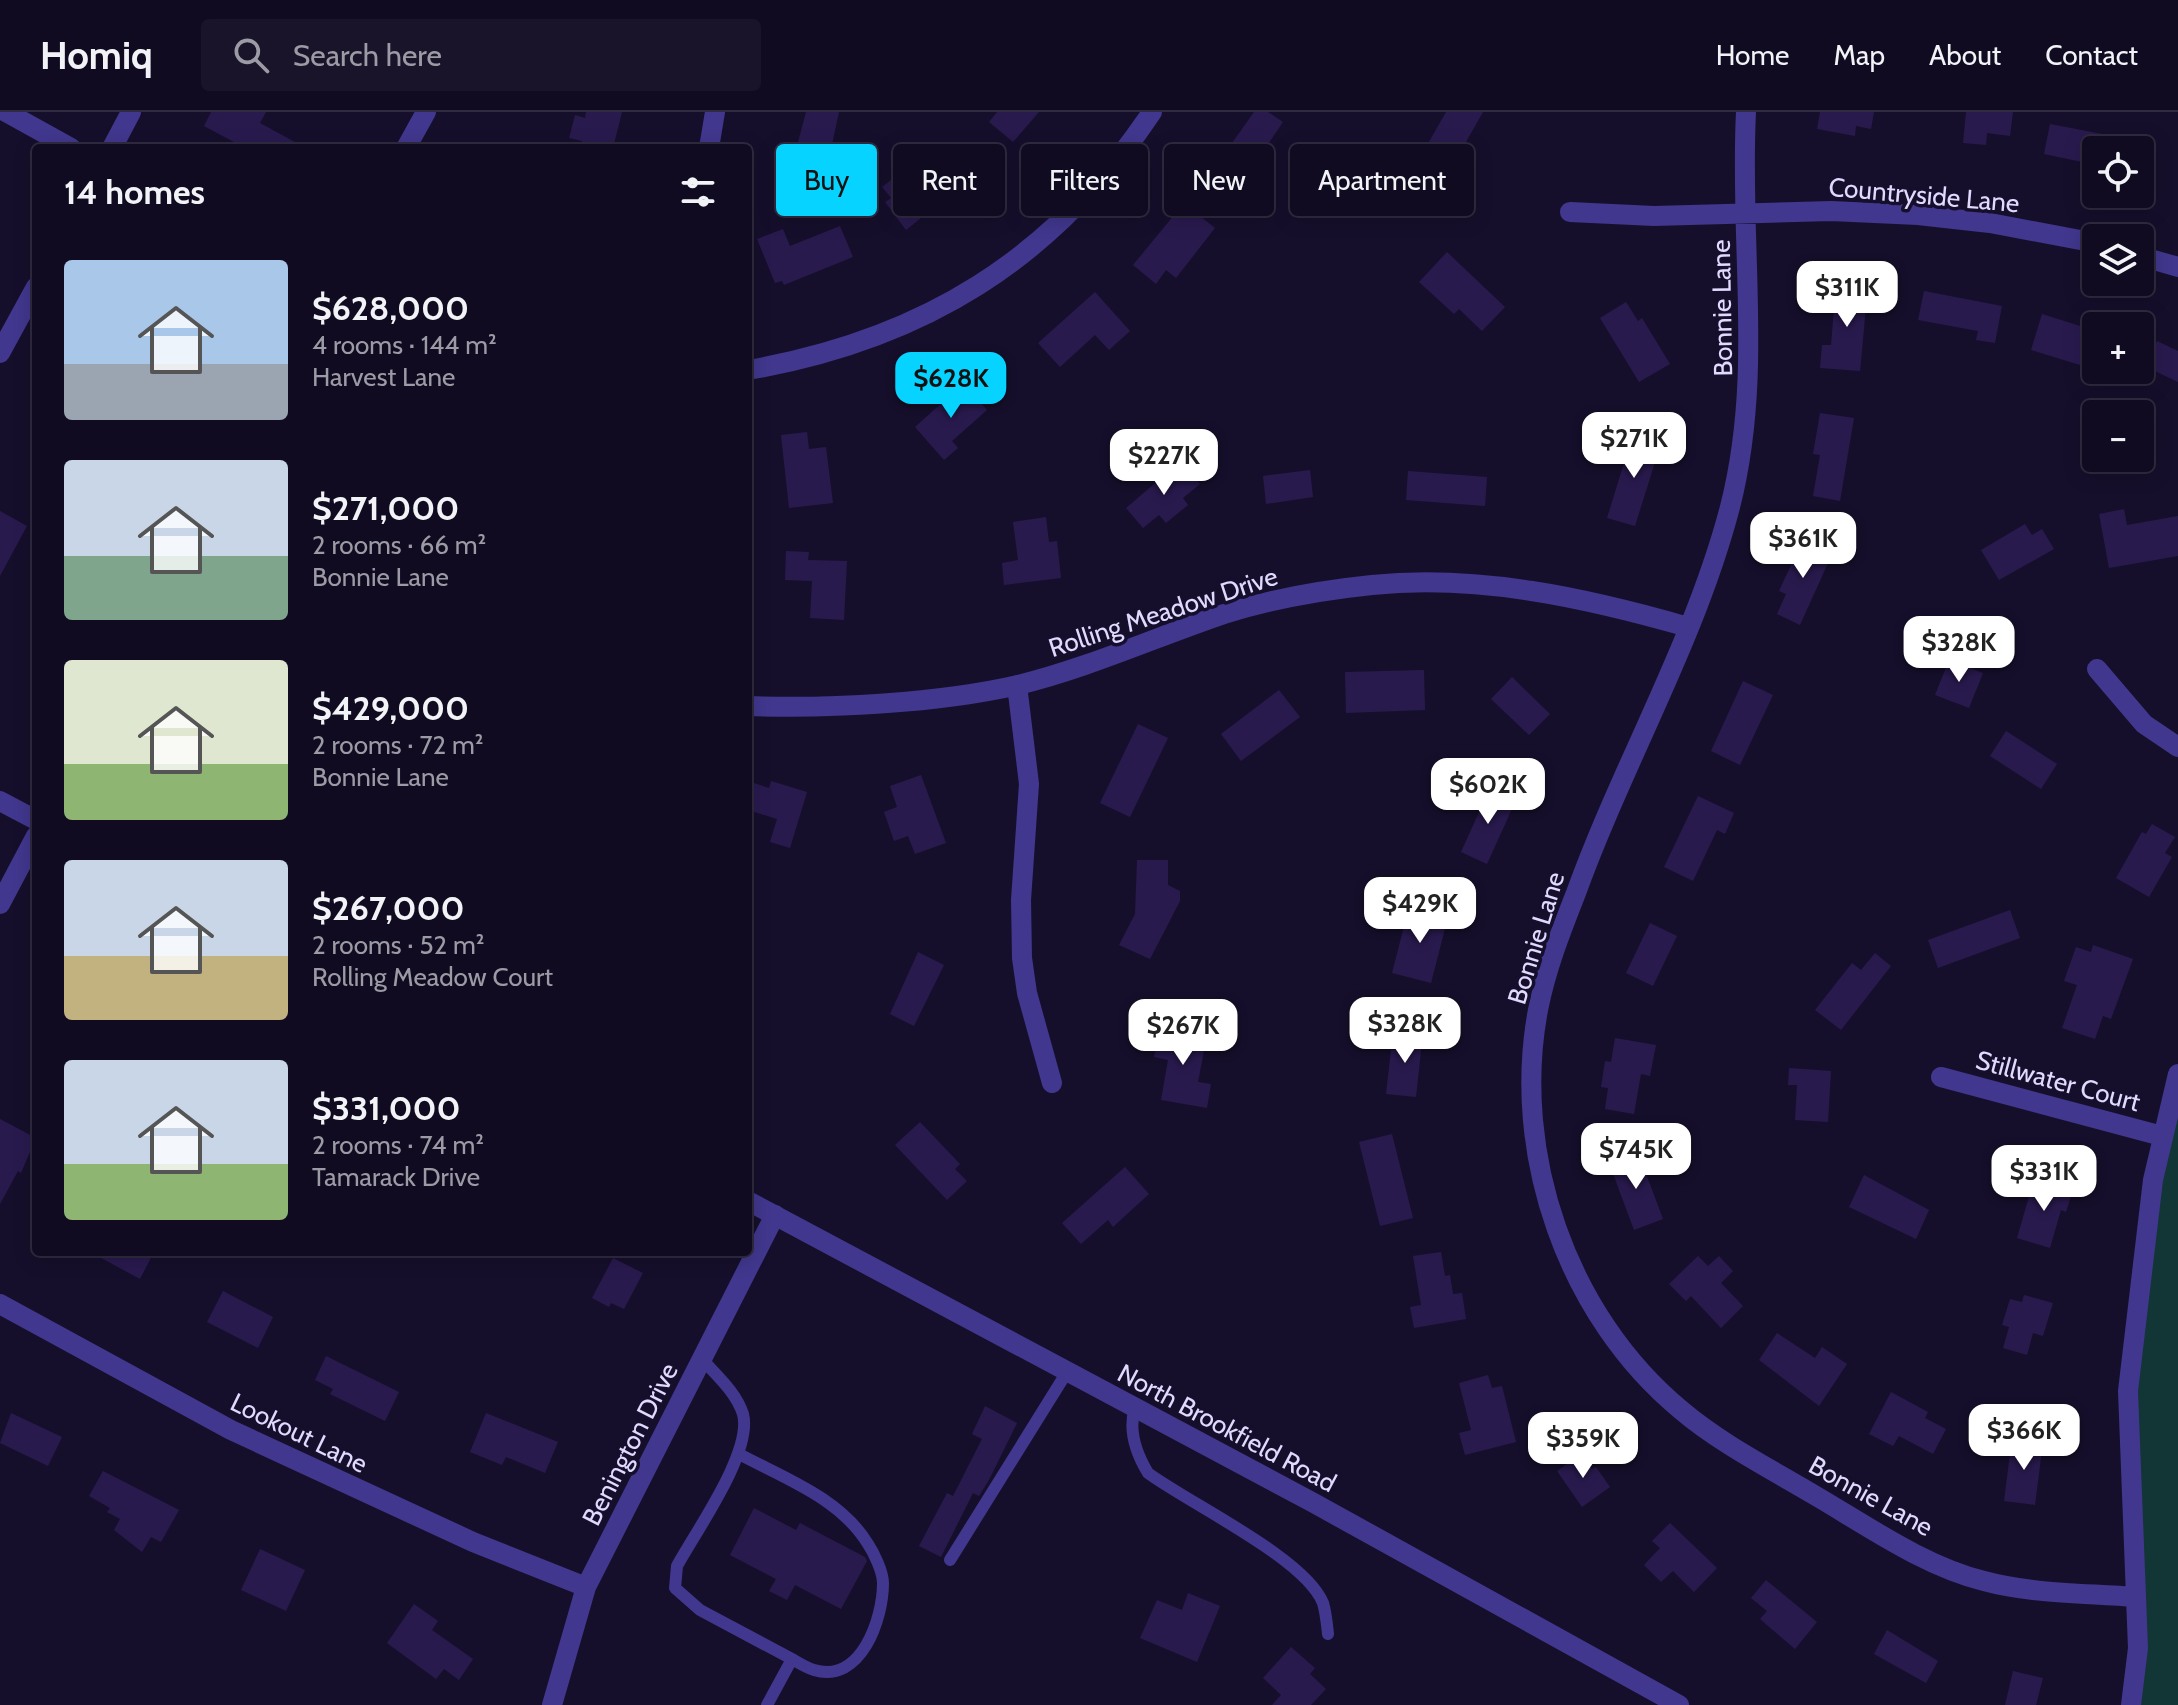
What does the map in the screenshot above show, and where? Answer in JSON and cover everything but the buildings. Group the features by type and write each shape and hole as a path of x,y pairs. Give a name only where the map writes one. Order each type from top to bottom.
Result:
{"street":[{"path":"6,112 64,144"},
{"path":"114,144 131,112"},
{"path":"408,144 426,112"},
{"path":"710,144 715,112"},
{"path":"752,369 868,341 957,301 1002,271 1069,215 1104,178 1152,112"},
{"name":"Bonnie Lane","path":"1746,112 1751,341 1746,420 1731,504 1712,568 1592,849 1553,955 1538,1010 1531,1105 1540,1173 1564,1246 1602,1319 1653,1383 1680,1409 1748,1455 1904,1547 1983,1581 2135,1597"},
{"name":"Countryside Lane","path":"1570,212 1654,216 1831,211 1918,215 1990,223 2082,240"},
{"path":"2154,260 2178,267"},
{"path":"0,353 32,294"},
{"name":"Rolling Meadow Drive","path":"752,706 910,700 1017,685 1265,602 1375,585 1449,584 1525,590 1688,627"},
{"path":"2097,669 2144,724 2178,747"},
{"path":"1017,685 1029,784 1021,900 1022,958 1027,993 1052,1083"},
{"path":"0,801 32,818"},
{"path":"0,904 32,844"},
{"path":"2131,1705 2138,1648 2128,1391 2139,1279 2162,1136 2178,1074"},
{"name":"Stillwater Court","path":"1941,1077 2162,1136"},
{"name":"North Brookfield Road","path":"752,1203 1679,1705"},
{"name":"Benington Drive","path":"552,1705 586,1587 775,1215"},
{"name":"Lookout Lane","path":"0,1304 231,1430 473,1542 586,1587"}],"lane":[{"path":"702,1359 731,1391 743,1416 739,1454 677,1566 675,1588 700,1610 815,1671 841,1669 865,1652 880,1609 883,1579 868,1545 849,1519 802,1486 739,1454"},
{"path":"950,1560 1067,1372"},
{"path":"1135,1408 1134,1437 1138,1457 1148,1473 1252,1539 1311,1583 1323,1603 1328,1634"},
{"path":"767,1705 792,1659"}],"green space":[{"path":"2178,1103 2178,1705 2137,1705 2134,1401 2159,1191"}]}
